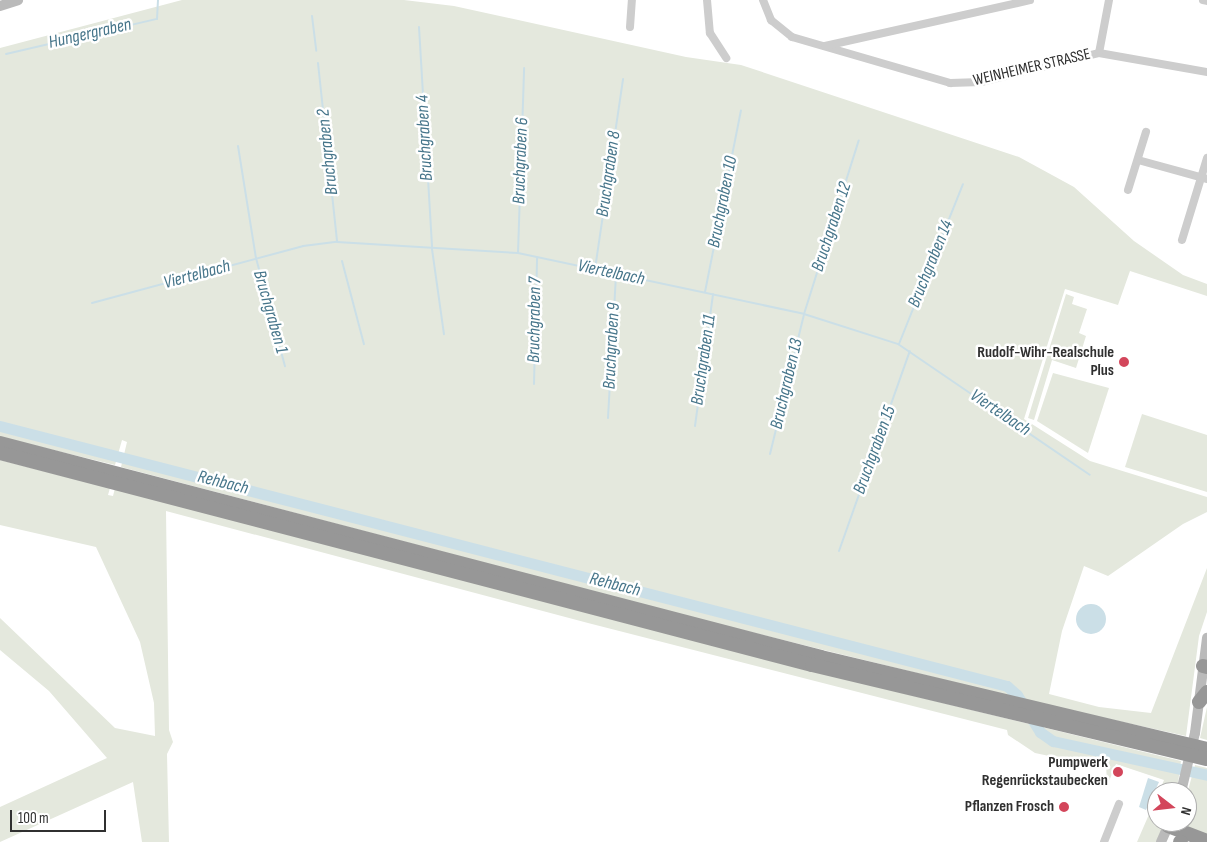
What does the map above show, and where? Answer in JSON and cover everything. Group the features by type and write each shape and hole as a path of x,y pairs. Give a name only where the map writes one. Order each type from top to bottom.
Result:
{"highway":[{"path":"0,443 1016,705 1040,722 1207,760"},
{"path":"0,454 1028,713 1207,749"},
{"path":"1167,832 1181,842 1185,842"},
{"path":"1170,832 1207,841"}],"main road":[{"path":"0,6 18,0"},
{"path":"1184,782 1201,703 1207,638"}],"street":[{"path":"630,27 632,0"},
{"path":"708,0 710,33 726,58"},
{"name":"WEINHEIMER STRASSE","path":"763,0 765,10 776,28 792,37 964,84 1099,53 1207,72"},
{"path":"824,46 1030,0"},
{"path":"1099,53 1109,0"},
{"path":"1203,0 1207,1"},
{"path":"1128,190 1146,132"},
{"path":"1182,240 1204,178 1207,158"},
{"path":"1138,160 1204,178"},
{"path":"1104,842 1119,804"}],"shaded area":[{"path":"182,0 404,0 454,6 686,57 741,65 1019,157 1074,187 1134,241 1183,275 1207,284 1207,296 1130,271 1118,305 1065,289 1024,419 1090,461 1207,497 1207,512 1183,524 1108,576 1084,566 1062,631 1049,694 1099,707 1151,713 1207,568 1207,612 1199,636 1186,736 1046,705 690,617 121,467 127,442 122,440 115,465 0,437 0,48"},
{"path":"1066,294 1074,297 1072,304 1087,309 1079,333 1086,336 1076,368 1052,360 1034,420 1028,418"},
{"path":"1053,373 1109,388 1088,453 1037,421"},
{"path":"1142,414 1207,435 1207,492 1125,467"},
{"path":"0,460 110,488 108,495 113,496 115,488 898,692 1181,761 1178,782 1163,782 1164,780 1116,764 1107,786 1106,761 1101,767 1035,753 1008,735 1007,730 588,623 166,511 169,730 173,742 167,754 169,842 142,842 133,782 0,842 0,807 107,758 49,691 0,650 0,618 115,728 155,736 154,703 140,642 96,547 0,525"},
{"path":"1091,604 1101,609 1106,619 1101,629 1091,634 1081,629 1076,619 1081,609"},
{"path":"1207,707 1207,740 1200,738"},
{"path":"1195,765 1207,768 1207,836 1195,832 1197,832 1197,782 1190,782"},
{"path":"1148,778 1159,782 1147,782 1147,808 1146,810 1139,807"},
{"path":"1147,819 1147,832 1160,832 1156,842 1137,842"}],"waterway":[{"name":"Hungergraben","path":"6,54 157,19 158,0"},
{"name":"Bruchgraben 2","path":"312,16 316,51"},
{"name":"Bruchgraben 4","path":"419,27 432,249 444,334"},
{"name":"Bruchgraben 2","path":"318,63 337,242"},
{"name":"Bruchgraben 6","path":"518,253 524,68"},
{"name":"Bruchgraben 8","path":"595,269 623,79"},
{"name":"Bruchgraben 10","path":"705,292 741,111"},
{"name":"Bruchgraben 12","path":"770,454 804,314 859,140"},
{"name":"Viertelbach","path":"238,146 256,258 285,366"},
{"name":"Bruchgraben 14","path":"899,344 963,184"},
{"name":"Viertelbach","path":"92,303 303,246 337,242 518,253 804,314 898,344 1090,475"},
{"name":"Bruchgraben 7","path":"534,384 537,257"},
{"path":"342,261 364,344"},
{"name":"Bruchgraben 9","path":"608,418 616,274"},
{"name":"Bruchgraben 11","path":"695,426 713,294"},
{"name":"Bruchgraben 15","path":"839,551 910,351"},
{"name":"Rehbach","path":"0,426 1007,686 1017,695 1040,732 1053,741 1207,775"}],"place":[{"name":"Rudolf-Wihr-Realschule Plus","path":"1124,362"},
{"name":"Pumpwerk Regenrückstaubecken","path":"1118,772"},
{"name":"Pflanzen Frosch","path":"1064,807"}],"water label":[{"name":"Bruchgraben 1","path":"270,312"},
{"name":"Bruchgraben 13","path":"787,384"}]}
